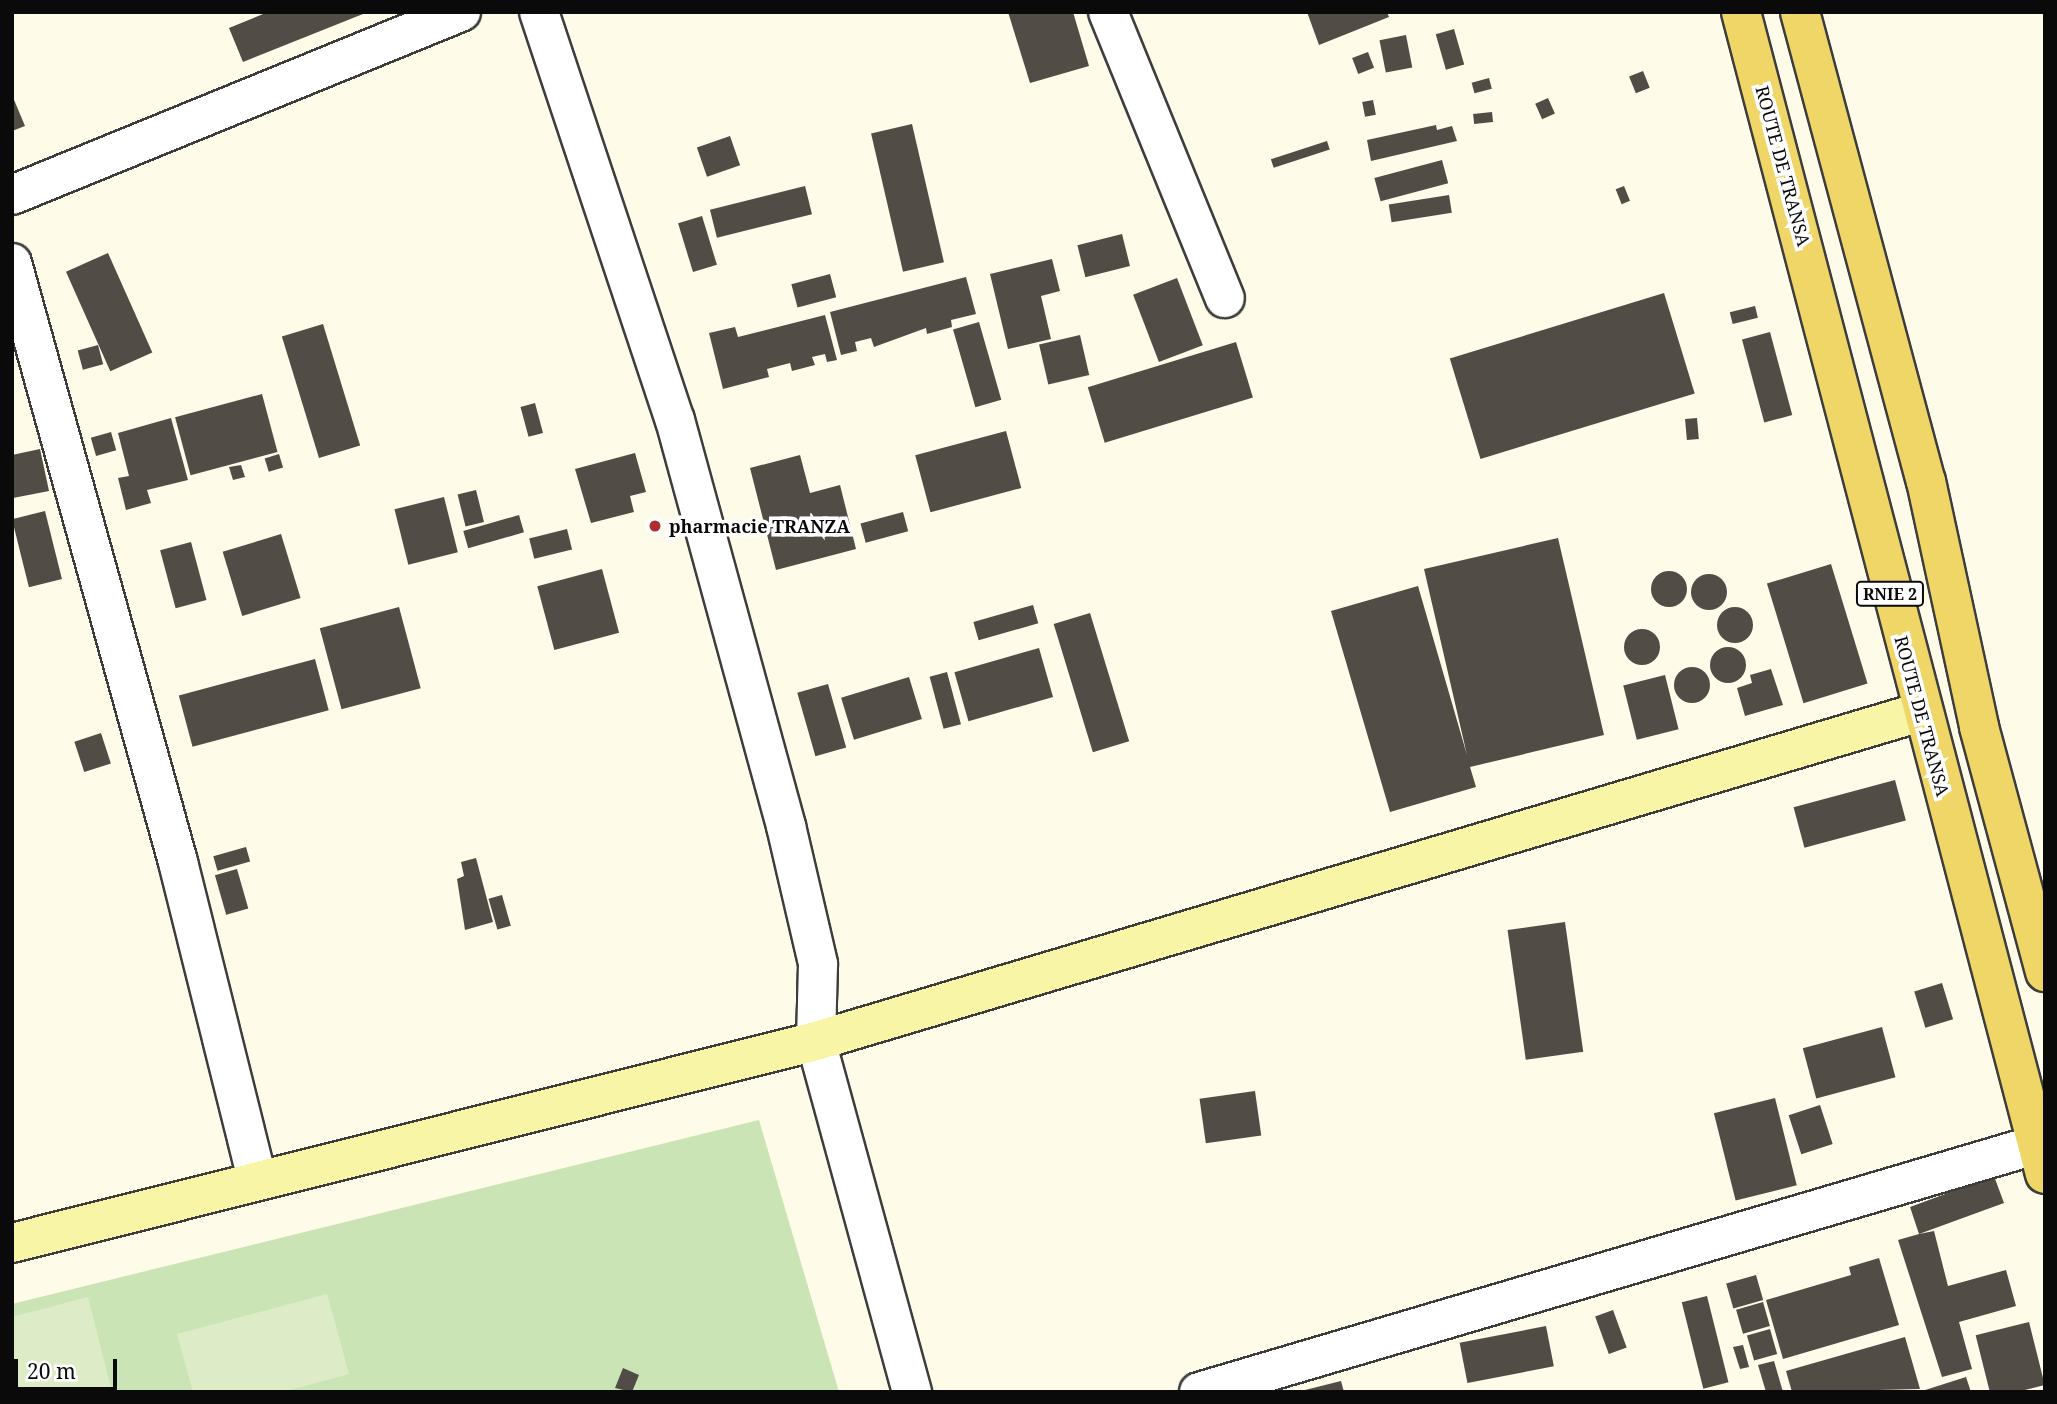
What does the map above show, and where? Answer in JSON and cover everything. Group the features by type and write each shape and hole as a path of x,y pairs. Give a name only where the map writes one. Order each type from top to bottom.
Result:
{"main road":[{"name":"ROUTE DE TRANSA","path":"1741,12 1920,712 2042,1154"},
{"name":"RNIE 2","path":"1800,12 1926,481 1979,727 2045,972"}],"street":[{"path":"12,195 461,12"},
{"path":"539,12 675,420 783,813 818,964 816,1041 912,1392"},
{"path":"1108,12 1225,298"},
{"path":"12,263 178,862 257,1180"},
{"path":"12,1244 816,1041 1920,712"},
{"path":"1199,1392 2042,1154"}],"green space":[{"path":"759,1120 839,1392 12,1392 12,1304"},
{"path":"327,1294 349,1374 283,1392 193,1392 177,1334"},
{"path":"88,1297 112,1392 12,1392 12,1317"}],"building":[{"path":"268,12 368,12 243,62 229,28"},
{"path":"1008,12 1073,12 1089,66 1030,83"},
{"path":"1307,12 1387,12 1389,17 1319,45"},
{"path":"1454,29 1464,65 1446,70 1436,34"},
{"path":"1406,35 1412,67 1386,73 1379,40"},
{"path":"1368,52 1374,68 1358,74 1352,58"},
{"path":"1643,71 1650,88 1636,93 1629,77"},
{"path":"1489,78 1492,89 1474,93 1472,83"},
{"path":"12,95 25,126 12,131"},
{"path":"1548,98 1555,114 1542,119 1535,104"},
{"path":"1373,100 1376,115 1365,117 1362,102"},
{"path":"1492,112 1493,122 1474,124 1473,114"},
{"path":"912,124 944,262 903,272 871,133"},
{"path":"1436,125 1437,130 1452,126 1457,141 1371,161 1367,140"},
{"path":"730,136 740,165 707,177 697,147"},
{"path":"1327,141 1330,150 1274,168 1271,159"},
{"path":"1442,160 1448,183 1381,201 1374,178"},
{"path":"805,186 812,214 717,238 710,210"},
{"path":"1624,186 1630,201 1622,204 1616,189"},
{"path":"1449,195 1452,213 1392,222 1389,205"},
{"path":"702,216 717,265 693,272 678,223"},
{"path":"1122,234 1130,266 1085,277 1077,245"},
{"path":"108,253 152,353 110,371 66,272"},
{"path":"1052,259 1060,291 1041,296 1051,339 1008,349 990,274"},
{"path":"830,274 836,297 798,308 791,284"},
{"path":"966,277 976,314 951,320 952,327 927,334 926,328 874,347 871,338 855,342 857,351 841,355 830,312"},
{"path":"1177,278 1203,345 1159,362 1133,295"},
{"path":"1664,293 1695,393 1480,459 1450,358"},
{"path":"1755,306 1758,318 1733,324 1730,312"},
{"path":"825,315 837,360 827,362 825,354 812,357 815,365 792,371 790,363 767,369 769,377 723,389 709,333 735,327 738,337"},
{"path":"979,322 1001,400 975,407 953,329"},
{"path":"323,324 360,445 319,458 282,337"},
{"path":"1770,332 1792,415 1764,423 1742,340"},
{"path":"1080,335 1089,375 1048,384 1039,344"},
{"path":"1236,342 1253,397 1105,443 1088,387"},
{"path":"98,345 103,364 83,370 78,350"},
{"path":"262,394 278,452 191,475 175,417"},
{"path":"535,403 543,433 529,437 521,407"},
{"path":"171,418 188,480 147,490 151,503 126,510 118,478 129,476 118,433"},
{"path":"1697,418 1699,439 1687,440 1685,419"},
{"path":"1006,431 1021,488 930,512 915,455"},
{"path":"111,432 116,450 96,456 91,438"},
{"path":"40,449 49,491 13,498 12,455"},
{"path":"635,453 646,492 630,496 634,512 591,523 575,469"},
{"path":"279,454 283,467 269,472 265,458"},
{"path":"800,455 810,493 840,485 856,549 776,570 750,468"},
{"path":"241,465 245,477 233,480 229,467"},
{"path":"476,490 484,522 466,527 458,495"},
{"path":"444,497 458,552 408,565 395,509"},
{"path":"45,511 62,579 29,587 12,519"},
{"path":"903,512 908,531 866,543 860,523"},
{"path":"519,515 524,532 468,548 463,531"},
{"path":"567,529 572,549 534,559 529,538"},
{"path":"281,534 301,598 242,616 223,552"},
{"path":"1558,538 1604,735 1470,767 1476,787 1390,812 1331,611 1418,586 1467,755 1424,569"},
{"path":"191,542 207,600 176,608 160,550"},
{"path":"1831,564 1868,684 1803,703 1767,584"},
{"path":"602,569 619,633 554,650 537,586"},
{"path":"1669,571 1682,576 1687,589 1682,602 1669,607 1656,602 1651,589 1656,576"},
{"path":"1709,574 1722,579 1727,592 1722,605 1709,610 1696,605 1691,592 1696,579"},
{"path":"1033,605 1038,623 979,640 973,622"},
{"path":"399,607 421,688 342,709 320,628"},
{"path":"1735,607 1748,612 1753,625 1748,638 1735,643 1722,638 1717,625 1722,612"},
{"path":"1090,613 1129,741 1093,752 1054,624"},
{"path":"1642,629 1655,634 1660,647 1655,660 1642,665 1629,660 1624,647 1629,634"},
{"path":"1728,647 1741,652 1746,665 1741,678 1728,683 1715,678 1710,665 1715,652"},
{"path":"1039,648 1053,697 968,721 954,672"},
{"path":"315,659 329,710 193,747 179,695"},
{"path":"1692,667 1705,672 1710,685 1705,698 1692,703 1679,698 1674,685 1679,672"},
{"path":"1771,669 1783,705 1745,716 1737,688 1752,683 1750,675"},
{"path":"947,672 961,724 944,729 930,677"},
{"path":"1665,675 1679,729 1637,740 1623,685"},
{"path":"909,677 922,719 854,740 841,698"},
{"path":"828,684 846,747 815,756 797,693"},
{"path":"101,733 111,763 84,772 74,742"},
{"path":"1895,780 1906,821 1804,848 1794,807"},
{"path":"246,847 250,861 217,871 213,856"},
{"path":"476,858 493,922 465,930 457,879 464,876 461,862"},
{"path":"237,869 248,908 226,915 215,875"},
{"path":"502,895 511,926 497,930 489,899"},
{"path":"1565,922 1583,1052 1526,1060 1508,930"},
{"path":"1942,983 1953,1019 1925,1028 1914,991"},
{"path":"1882,1027 1895,1077 1816,1098 1803,1048"},
{"path":"1255,1091 1261,1136 1206,1143 1200,1099"},
{"path":"1775,1098 1797,1185 1736,1201 1714,1113"},
{"path":"1820,1105 1833,1144 1801,1154 1789,1115"},
{"path":"1994,1176 2004,1203 1919,1234 1910,1207"},
{"path":"1934,1231 1948,1286 2006,1270 2016,1306 1959,1322 1972,1369 1942,1377 1898,1240"},
{"path":"1879,1258 1899,1325 1783,1359 1766,1300 1851,1275 1849,1267"},
{"path":"1756,1275 1763,1300 1733,1309 1726,1284"},
{"path":"1707,1296 1729,1382 1703,1389 1682,1302"},
{"path":"1763,1302 1770,1326 1743,1334 1736,1310"},
{"path":"1613,1310 1627,1348 1609,1354 1595,1316"},
{"path":"2029,1322 2045,1385 2017,1392 1990,1392 1976,1335"},
{"path":"1546,1326 1554,1366 1467,1383 1460,1343"},
{"path":"1770,1329 1777,1354 1754,1361 1747,1336"},
{"path":"1905,1337 1920,1389 1792,1392 1786,1371"},
{"path":"1743,1345 1749,1367 1740,1369 1733,1347"},
{"path":"1774,1361 1783,1392 1766,1392 1758,1365"},
{"path":"623,1368 639,1375 632,1392 615,1388"},
{"path":"1966,1377 1971,1392 1922,1392 1922,1391"},
{"path":"1341,1381 1344,1392 1301,1392 1301,1391"}],"place":[{"name":"pharmacie TRANZA","path":"655,526"}]}
